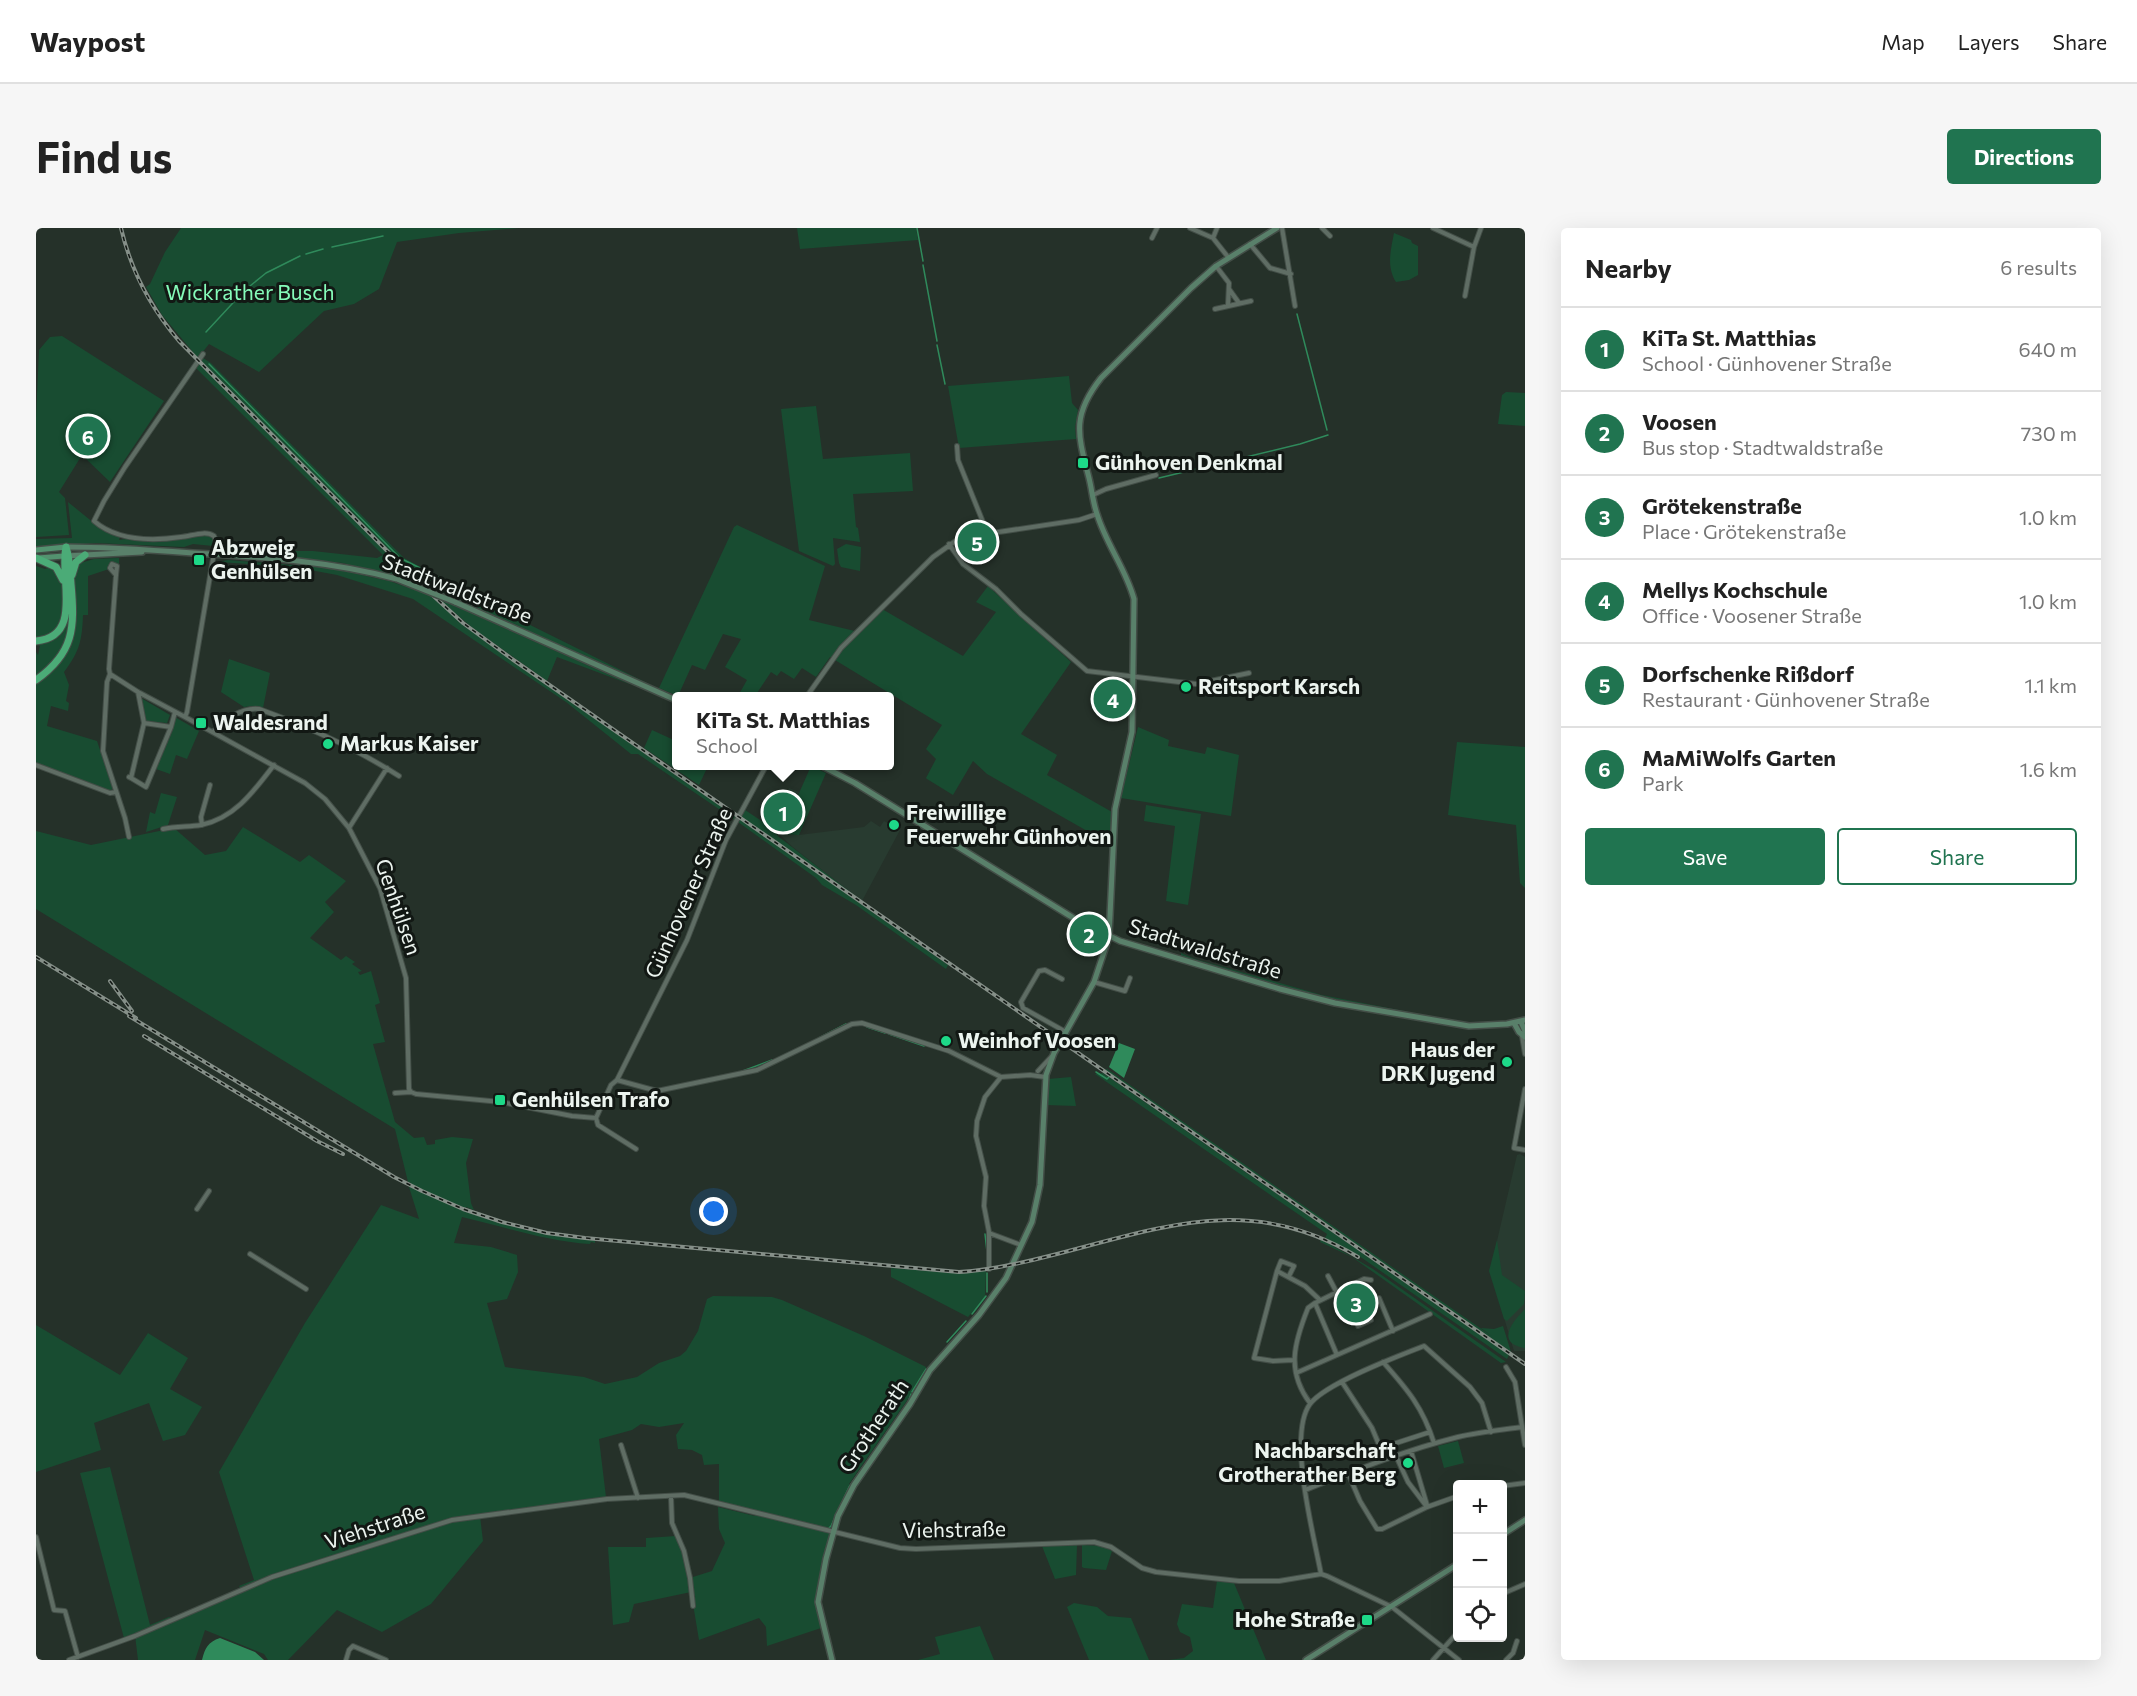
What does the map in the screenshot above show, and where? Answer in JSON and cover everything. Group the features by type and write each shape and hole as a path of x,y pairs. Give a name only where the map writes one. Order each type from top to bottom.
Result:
{"highway":[{"path":"36,641 47,639 58,632 65,619 66,547"},
{"path":"71,589 74,567 78,559 85,555"},
{"path":"36,680 58,661 69,643 73,619 66,556"},
{"path":"36,558 51,564 59,571 63,579 66,603"}],"main road":[{"path":"36,550 66,547"},
{"path":"36,558 66,556"}],"street":[{"path":"1152,238 1157,228"},
{"path":"1190,228 1213,238 1228,257"},
{"path":"1213,238 1217,228"},
{"path":"1228,305 1229,283 1216,266 1277,228"},
{"path":"1282,228 1295,306"},
{"path":"1322,228 1330,236"},
{"path":"1433,228 1474,247"},
{"path":"1465,296 1474,247 1481,228"},
{"path":"1250,244 1270,268 1291,274"},
{"name":"Grotherath","path":"832,1660 818,1602 832,1531 854,1485 910,1404 930,1370 988,1303 1006,1278 1022,1245 1032,1222 1040,1185 1046,1074 1054,1053 1094,982 1109,937 1115,810 1132,732 1134,599 1097,514 1080,442 1079,423 1083,407 1090,392 1101,378 1216,266"},
{"path":"1229,288 1239,303"},
{"path":"1215,309 1251,301"},
{"path":"185,717 214,554 216,541 214,536 209,533 167,539 141,539 112,532 94,521 100,506 120,474 203,354"},
{"path":"957,446 958,460 987,532"},
{"path":"1093,495 1156,475"},
{"path":"810,692 841,648 949,544 987,532 1079,520 1097,514"},
{"path":"949,544 963,564 996,589 1087,671 1196,684 1249,673"},
{"name":"Stadtwaldstraße","path":"66,547 107,546 308,561 355,568 397,579 455,602 672,698"},
{"name":"Stadtwaldstraße","path":"66,556 162,551"},
{"path":"116,575 103,751 129,837"},
{"name":"Genhülsen","path":"110,674 138,692 274,765 316,791 333,807 349,828 380,888 406,978 409,1089 411,1092"},
{"path":"138,692 144,723 130,778 146,787 175,712"},
{"path":"213,732 235,714 246,710 260,710 323,733 399,776"},
{"path":"144,723 171,727"},
{"path":"36,765 110,793 116,792"},
{"path":"163,829 202,825 222,817 246,801 274,765"},
{"path":"349,828 387,768"},
{"name":"Günhovener Straße","path":"617,1080 687,940 726,840 763,770"},
{"name":"Stadtwaldstraße","path":"831,770 1075,919 1109,937 1147,951 1335,1003 1457,1025 1488,1026 1523,1021"},
{"path":"202,825 201,817 210,785"},
{"path":"1062,979 1045,970 1039,971 1021,1002 1023,1008 1066,1032"},
{"path":"1094,982 1125,991 1130,978"},
{"path":"1523,1021 1525,1054"},
{"path":"636,1149 598,1125 596,1118 612,1083 617,1080 657,1091 740,1074 770,1065 852,1024 862,1023 949,1051 1001,1077 1046,1074"},
{"path":"1514,1023 1524,1034"},
{"path":"1030,1075 1038,1071 1054,1053"},
{"path":"1038,1071 1046,1074"},
{"path":"989,1269 989,1232 984,1206 986,1177 976,1136 977,1121 986,1097 1001,1077"},
{"path":"1525,1089 1523,1119 1514,1148 1525,1150"},
{"path":"395,1093 411,1092 501,1102 572,1116 596,1118"},
{"path":"197,1209 209,1191"},
{"path":"989,1232 1022,1245"},
{"path":"250,1254 306,1289"},
{"path":"1289,1276 1294,1266 1281,1261 1254,1358 1273,1361 1293,1360"},
{"path":"1277,1270 1305,1286 1320,1300"},
{"path":"1328,1276 1337,1293"},
{"path":"1310,1403 1296,1373 1293,1360 1306,1313 1320,1300 1365,1279 1371,1280"},
{"path":"1344,1289 1359,1325 1371,1320 1365,1307 1354,1312"},
{"path":"1379,1298 1393,1331"},
{"path":"1315,1303 1337,1355"},
{"path":"1296,1373 1430,1314"},
{"path":"1459,1660 1392,1607 1321,1574 1301,1462 1301,1428 1304,1413 1310,1403 1320,1394 1383,1362 1424,1346 1470,1387 1482,1403 1491,1432"},
{"path":"1383,1362 1413,1398 1426,1419 1434,1443"},
{"path":"1506,1367 1515,1382 1525,1445"},
{"path":"1342,1382 1372,1428 1385,1459"},
{"path":"1305,1490 1434,1443 1522,1427"},
{"path":"1381,1448 1430,1432"},
{"path":"621,1445 638,1498"},
{"path":"1411,1451 1427,1507"},
{"path":"1396,1456 1408,1482 1427,1507"},
{"path":"1348,1473 1360,1501 1377,1529 1453,1498"},
{"path":"1507,1485 1525,1483"},
{"name":"Viehstraße","path":"69,1660 135,1636 272,1577 439,1523 607,1499 684,1495 884,1545 916,1549 1094,1542 1111,1547 1142,1568 1235,1581 1279,1581 1321,1574"},
{"path":"670,1496 672,1523 684,1551 693,1606"},
{"path":"1504,1534 1525,1520"},
{"path":"36,1537 54,1610 65,1611 78,1657"},
{"path":"1306,1660 1453,1567"},
{"path":"1507,1592 1525,1584"},
{"path":"1433,1660 1453,1638"},
{"path":"1506,1660 1513,1653 1517,1641"},
{"path":"346,1660 349,1650 353,1647 386,1660"}],"shaded area":[{"path":"200,361 421,583 416,581 386,552 240,407 198,363"},
{"path":"789,788 799,792 782,834 799,835 864,827 871,821 880,827 884,821 900,830 862,901 794,848 769,825 775,812 765,804 767,799 775,802 778,797 784,799"},
{"path":"1119,1043 1135,1049 1124,1078 1109,1067"},
{"path":"1517,1155 1525,1157 1525,1351 1514,1351 1490,1271"},
{"path":"220,1638 255,1652 264,1660 202,1660 208,1646"}],"green space":[{"name":"Wickrather Busch","path":"181,228 519,228 459,233 397,242 379,289 354,304 324,311 259,372 209,344 198,358 162,315 146,287 150,284 165,252"},
{"path":"797,228 916,228 918,240 800,249"},
{"path":"1394,233 1411,240 1418,246 1418,275 1409,280 1396,282 1391,270 1390,258"},
{"path":"62,336 164,401 110,482 82,455 59,492 65,498 69,535 36,537 36,418 39,350 50,337"},
{"path":"203,358 211,363 404,558 490,605 653,686 421,583 200,361"},
{"path":"198,363 416,581 343,563 219,547 222,542 262,545 289,551 313,551 377,558 383,555 195,367"},
{"path":"1069,376 1072,403 1078,410 1075,427 1076,439 959,448 948,386"},
{"path":"1506,392 1525,393 1525,426 1498,424 1502,395"},
{"path":"816,406 823,459 910,453 913,491 853,494 860,542 833,538 835,564 833,566 799,551 781,409"},
{"path":"68,502 100,528 120,537 119,540 173,539 206,535 213,538 213,546 96,543 36,547 36,539 72,538"},
{"path":"737,525 825,566 809,620 859,632 882,609 963,656 996,612 976,602 988,586 1071,662 1021,734 1057,755 1047,775 1112,812 1110,844 987,774 973,761 953,795 927,779 936,759 926,749 942,725 894,696 894,692 888,692 830,657 816,677 802,668 794,679 781,671 777,676 771,672 758,692 740,692 747,680 725,667 741,639 723,634 705,670 692,665 680,692 672,693 659,688 734,527"},
{"path":"846,544 861,547 860,571 841,567 837,549"},
{"path":"119,558 119,564 111,563 109,569 88,576 88,615 83,615 79,645 74,658 64,672 69,685 66,701 69,703 68,711 51,706 47,726 97,741 113,789 109,791 36,765 36,684 57,666 69,649 74,628 74,578 77,564 94,559"},
{"path":"228,560 330,568 389,581 430,595 501,653 736,817 735,820 638,754 631,754 566,702 413,599 337,575 294,567 218,562"},
{"path":"36,566 45,569 52,566 62,580 62,614 59,626 49,635 36,638"},
{"path":"68,599 71,623 63,652 36,679 36,652 38,655 40,646 36,644 57,635"},
{"path":"438,599 632,685 557,657 547,681 474,629"},
{"path":"229,659 270,673 263,708 244,707 221,692"},
{"path":"141,698 170,715 167,723 146,721"},
{"path":"175,717 199,731 187,759 176,755 170,774 156,769 172,732"},
{"path":"1138,727 1169,740 1168,746 1205,754 1207,747 1239,755 1231,816 1121,798"},
{"path":"652,730 672,739 672,767 644,748"},
{"path":"1457,742 1525,747 1525,888 1520,883 1516,825 1448,815"},
{"path":"677,770 706,770 699,785"},
{"path":"809,770 820,770 826,773 799,835 781,834"},
{"path":"161,793 177,797 168,825 146,832 150,812 155,814"},
{"path":"1146,805 1201,814 1188,905 1166,901 1175,826 1144,821"},
{"path":"745,810 768,825 779,837 862,901 741,817"},
{"path":"740,819 948,965 946,969 856,905 822,885 816,878 738,822"},
{"path":"243,827 300,862 309,855 346,881 325,902 334,912 310,938 341,960 346,956 355,962 352,964 362,971 358,972 360,975 371,971 380,1003 375,1005 385,1042 373,1044 395,1122 414,1138 424,1137 427,1145 435,1144 435,1140 452,1137 473,1139 466,1163 474,1210 466,1207 465,1211 529,1230 595,1240 595,1243 590,1244 557,1240 462,1217 454,1243 491,1247 517,1255 518,1272 507,1299 487,1303 505,1367 584,1377 605,1384 637,1377 659,1363 680,1356 686,1351 698,1331 707,1299 713,1296 772,1297 782,1300 864,1336 926,1367 906,1402 849,1484 851,1486 829,1537 820,1573 818,1610 821,1628 767,1646 766,1627 759,1618 699,1640 691,1592 634,1604 629,1622 613,1625 608,1547 646,1547 646,1538 676,1536 684,1556 692,1589 693,1577 712,1571 725,1543 719,1529 718,1507 755,1516 756,1511 719,1501 719,1464 704,1465 702,1455 692,1450 678,1449 676,1435 684,1423 659,1427 641,1424 632,1430 599,1439 606,1497 480,1516 483,1541 431,1604 382,1632 337,1610 288,1660 268,1660 264,1654 205,1630 195,1660 138,1660 135,1635 124,1638 80,1473 110,1467 150,1625 169,1617 176,1619 242,1590 239,1586 254,1580 219,1472 305,1323 381,1205 419,1219 395,1129 36,909 36,831 91,845 174,828 205,855 226,851"},
{"path":"1181,953 1322,995 1419,1014 1417,1016 1293,990 1181,957"},
{"path":"1107,1069 1493,1337 1481,1328 1494,1329 1503,1326 1511,1352 1105,1070"},
{"path":"1103,1073 1509,1355 1507,1359 1362,1258 1325,1238 1327,1234 1095,1074"},
{"path":"1071,1077 1076,1106 1046,1105 1048,1079"},
{"path":"1321,1239 1373,1269 1506,1362 1501,1363 1352,1257 1320,1242"},
{"path":"1497,1240 1502,1275 1525,1291 1524,1304 1507,1321 1504,1319 1489,1271"},
{"path":"891,1268 955,1273 986,1269 985,1298 968,1317 891,1277"},
{"path":"1525,1309 1525,1348 1511,1342 1508,1337 1511,1326"},
{"path":"36,1325 120,1375 148,1333 188,1358 170,1389 202,1407 185,1435 163,1441 149,1403 94,1423 101,1450 36,1472"},
{"path":"1458,1441 1464,1463 1444,1468 1438,1446"},
{"path":"1077,1545 1076,1575 1055,1579 1042,1546"},
{"path":"1082,1545 1103,1546 1112,1551 1106,1570 1082,1567"},
{"path":"1217,1581 1234,1583 1266,1660 1169,1660 1184,1658 1193,1651 1190,1637 1180,1632 1177,1624 1182,1604 1213,1608"},
{"path":"1074,1603 1097,1607 1108,1616 1131,1618 1149,1660 1089,1660 1067,1607"},
{"path":"980,1626 994,1660 918,1660 940,1654 935,1637"}],"waterway":[{"path":"917,228 923,261"},
{"path":"332,247 383,236"},
{"path":"306,254 323,249"},
{"path":"250,286 266,273 300,256"},
{"path":"923,265 937,341"},
{"path":"206,332 244,291"},
{"path":"1297,314 1327,430"},
{"path":"937,345 945,384"},
{"path":"209,364 400,558 434,575"},
{"path":"1159,478 1300,444 1328,435"},
{"path":"438,577 462,590"},
{"path":"819,1038 846,1024"},
{"path":"867,1027 885,1033"},
{"path":"889,1034 924,1046"},
{"path":"740,1072 772,1060"},
{"path":"1096,1072 1107,1079 1109,1077"},
{"path":"985,1234 987,1252"},
{"path":"987,1273 987,1292"},
{"path":"972,1314 986,1296"},
{"path":"947,1342 966,1321"},
{"path":"912,1392 926,1369"},
{"path":"907,1405 911,1394"},
{"path":"882,1440 889,1429"},
{"path":"829,1528 849,1487 863,1467"}],"railway":[{"path":"121,228 130,259 143,288 159,315 179,341 415,579 463,623 1525,1364"},
{"path":"36,957 136,1018"},
{"path":"110,981 132,1011"},
{"path":"129,1016 394,1177 463,1209 547,1233 959,1272 1018,1263 1170,1226 1207,1221 1243,1220 1281,1225 1319,1237 1358,1257"},
{"path":"144,1036 317,1141 343,1154"}],"place":[{"name":"MaMiWolfs Garten","path":"88,436"},
{"name":"Günhoven Denkmal","path":"1083,463"},
{"name":"Dorfschenke Rißdorf","path":"977,542"},
{"name":"Abzweig Genhülsen","path":"199,560"},
{"name":"Reitsport Karsch","path":"1186,687"},
{"name":"Mellys Kochschule","path":"1113,699"},
{"name":"Waldesrand","path":"201,723"},
{"name":"Markus Kaiser","path":"328,744"},
{"name":"KiTa St. Matthias","path":"783,812"},
{"name":"Freiwillige Feuerwehr Günhoven","path":"894,825"},
{"name":"Voosen","path":"1089,934"},
{"name":"Weinhof Voosen","path":"946,1041"},
{"name":"Haus der DRK Jugend","path":"1507,1062"},
{"name":"Genhülsen Trafo","path":"500,1100"},
{"name":"Grötekenstraße","path":"1356,1303"},
{"name":"Nachbarschaft Grotherather Berg","path":"1408,1463"},
{"name":"Hohe Straße","path":"1367,1620"}]}
